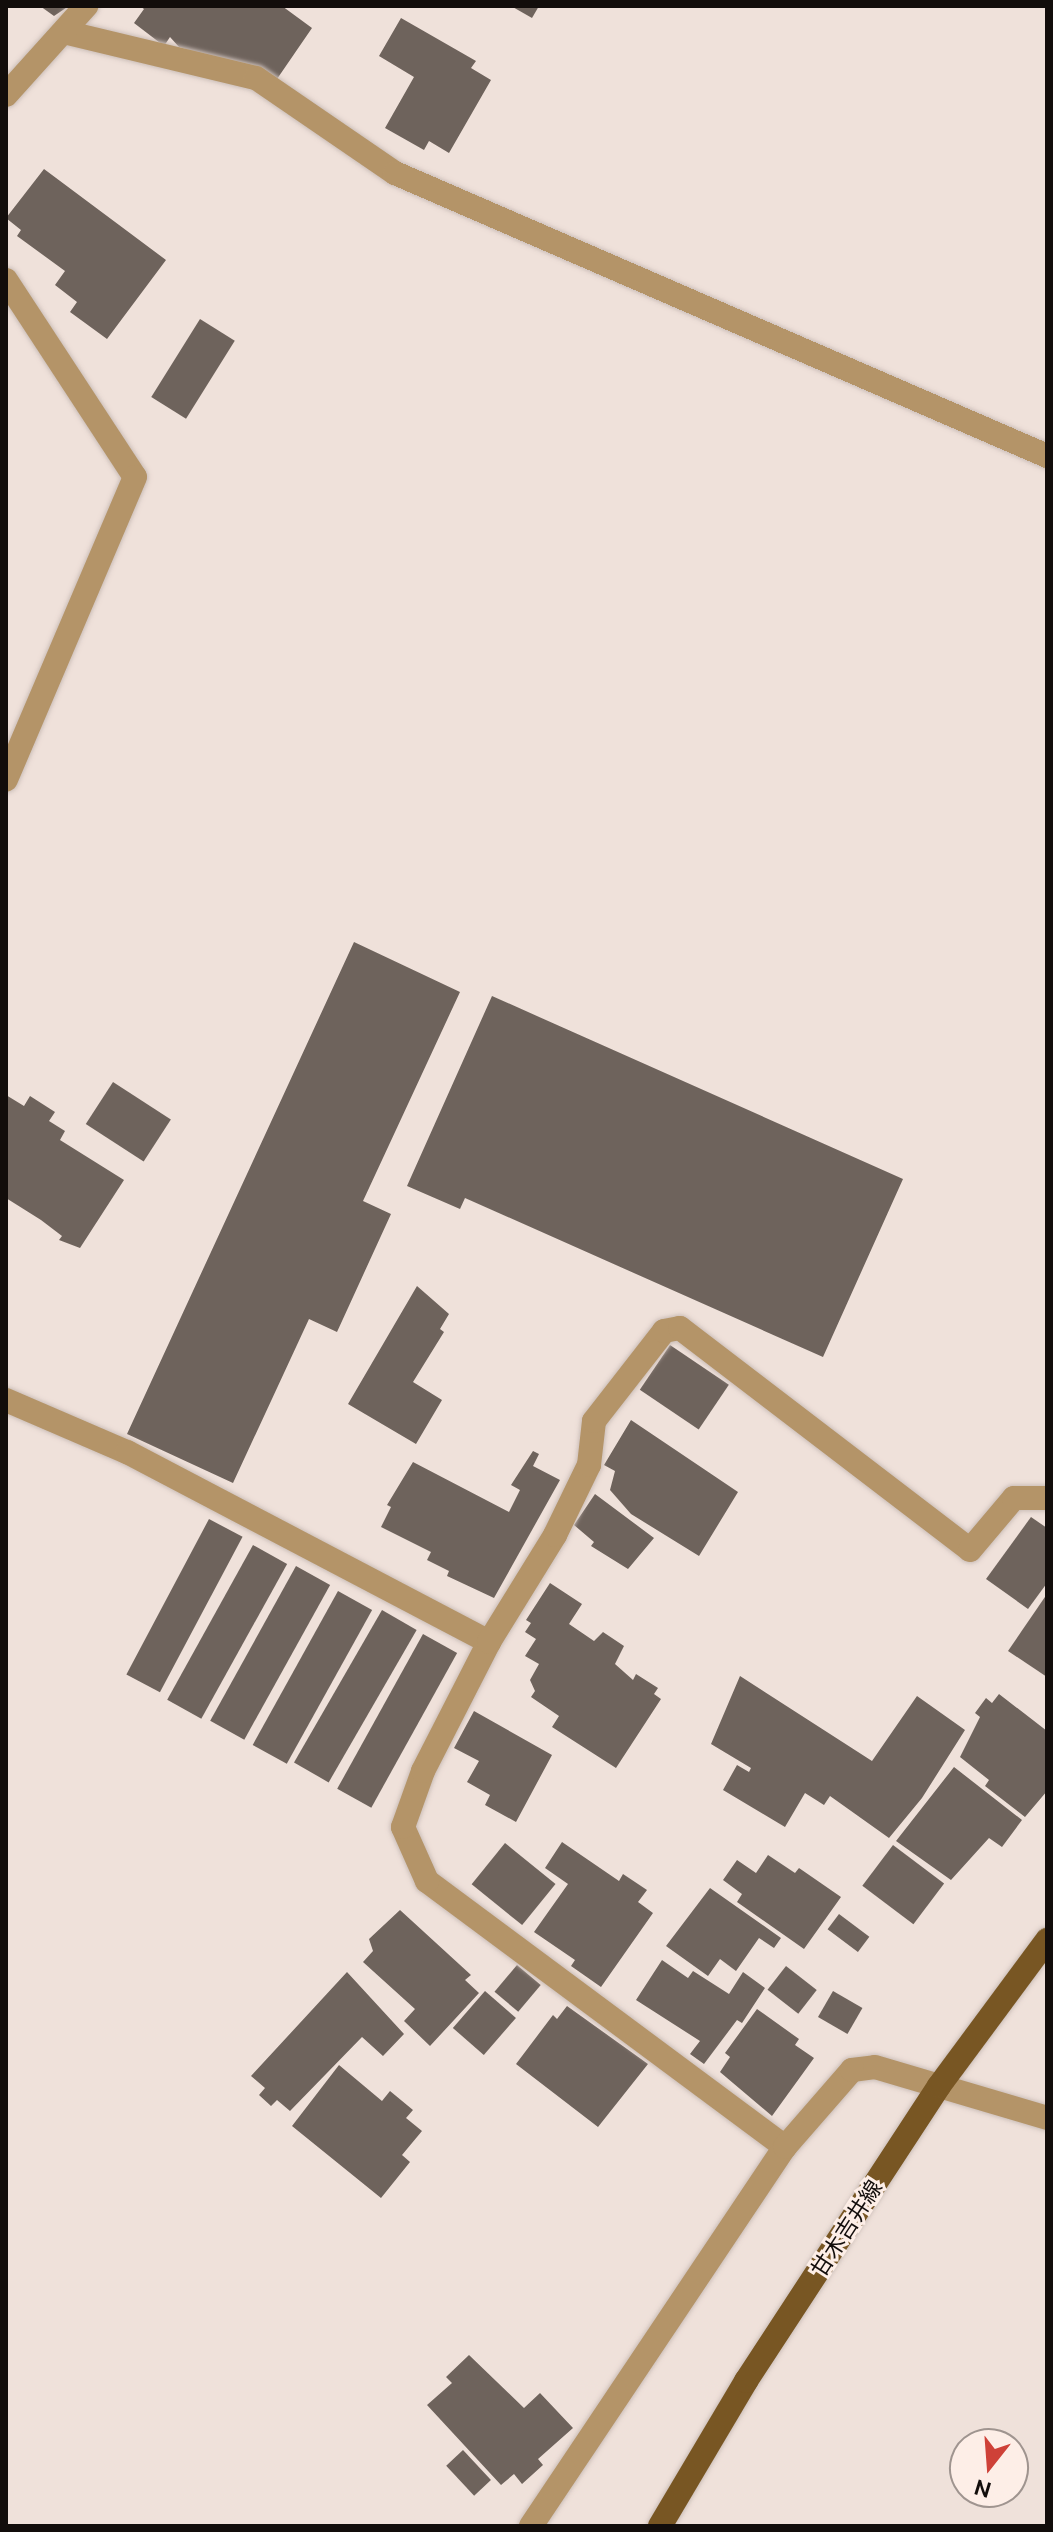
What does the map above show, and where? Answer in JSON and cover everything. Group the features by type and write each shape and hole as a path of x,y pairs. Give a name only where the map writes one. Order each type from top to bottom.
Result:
{"main road":[{"name":"甘木吉井線","path":"660,2526 746,2381 939,2086 1047,1940"}],"street":[{"path":"6,95 86,6"},
{"path":"64,32 256,78 395,173 1047,456"},
{"path":"6,280 135,477 6,780"},
{"path":"785,2147 427,1881 403,1827 423,1771 489,1642 569,1507 589,1465 594,1421 664,1331 680,1328 970,1550 1014,1498 1047,1498"},
{"path":"6,1400 127,1452 489,1642"},
{"path":"531,2526 785,2147 852,2070 875,2067 1047,2118"}],"building":[{"path":"40,6 69,6 54,16"},
{"path":"140,6 282,6 312,28 277,79 256,66 253,70 179,47 170,37 164,46 134,23 144,9"},
{"path":"511,6 539,6 532,18"},
{"path":"401,18 476,61 471,68 491,80 449,153 429,141 424,150 385,128 414,77 379,56"},
{"path":"44,169 166,260 107,339 70,312 77,302 55,285 65,271 17,236 21,230 6,218"},
{"path":"200,319 235,341 186,419 151,397"},
{"path":"354,942 460,992 363,1201 391,1214 337,1332 309,1319 233,1483 127,1434"},
{"path":"492,996 903,1179 823,1357 465,1198 460,1209 407,1186"},
{"path":"113,1082 171,1120 144,1162 86,1124"},
{"path":"6,1095 24,1106 30,1096 55,1112 49,1121 65,1131 60,1140 124,1180 80,1248 59,1240 62,1236 6,1198"},
{"path":"417,1286 449,1314 440,1329 444,1332 413,1382 442,1400 416,1444 348,1404"},
{"path":"670,1345 729,1385 699,1429 640,1390"},
{"path":"631,1420 738,1492 699,1556 631,1514 610,1490 615,1471 604,1465"},
{"path":"533,1451 539,1454 533,1466 560,1480 494,1598 447,1576 449,1571 427,1560 431,1552 381,1527 391,1507 387,1505 413,1462 509,1512 520,1490 511,1485"},
{"path":"595,1494 654,1538 628,1569 591,1546 594,1542 574,1525"},
{"path":"1031,1517 1047,1528 1047,1583 1028,1609 986,1579"},
{"path":"209,1519 243,1537 160,1692 126,1674"},
{"path":"253,1545 287,1564 201,1719 167,1700"},
{"path":"296,1566 330,1585 244,1740 210,1721"},
{"path":"550,1583 582,1604 569,1624 594,1641 603,1632 624,1646 615,1664 633,1680 636,1674 658,1688 654,1694 661,1699 616,1768 552,1727 559,1716 531,1697 535,1691 530,1680 539,1664 525,1656 536,1639 525,1632 531,1623 526,1620"},
{"path":"338,1591 372,1610 287,1764 253,1745"},
{"path":"1047,1594 1047,1677 1008,1651"},
{"path":"382,1610 417,1630 329,1782 294,1762"},
{"path":"423,1634 457,1653 371,1808 337,1789"},
{"path":"740,1676 872,1761 917,1696 965,1730 922,1798 889,1838 830,1796 824,1805 805,1793 785,1827 723,1790 737,1765 749,1772 751,1768 711,1744"},
{"path":"999,1694 1047,1731 1047,1791 1025,1817 985,1786 989,1780 960,1757 980,1717 975,1713 986,1698 992,1703"},
{"path":"474,1711 552,1755 516,1822 485,1805 490,1795 467,1782 479,1761 454,1748"},
{"path":"954,1767 1022,1820 1002,1847 989,1838 951,1880 896,1841"},
{"path":"562,1842 619,1881 623,1874 647,1890 638,1902 653,1913 601,1987 571,1966 575,1960 534,1932 568,1884 545,1868"},
{"path":"505,1843 556,1884 522,1925 472,1884"},
{"path":"893,1845 944,1884 913,1924 862,1886"},
{"path":"768,1855 795,1873 799,1868 841,1897 804,1949 737,1902 742,1894 723,1880 737,1860 756,1873"},
{"path":"710,1888 781,1938 774,1948 759,1938 736,1971 720,1959 708,1976 666,1946"},
{"path":"400,1910 471,1975 465,1980 479,1993 430,2046 404,2021 415,2009 363,1962 373,1951 369,1939"},
{"path":"839,1914 869,1937 858,1952 828,1929"},
{"path":"662,1960 688,1978 693,1971 729,1994 743,1972 765,1988 742,2023 737,2020 704,2064 690,2054 700,2041 636,2000"},
{"path":"517,1965 541,1985 518,2012 495,1992"},
{"path":"786,1966 817,1990 798,2014 768,1990"},
{"path":"347,1972 404,2034 383,2056 362,2037 290,2111 277,2100 271,2106 259,2095 265,2088 251,2076"},
{"path":"485,1991 516,2018 484,2055 453,2028"},
{"path":"833,1991 862,2008 847,2034 818,2017"},
{"path":"567,2006 648,2064 598,2127 516,2064 553,2015 557,2019"},
{"path":"757,2009 799,2039 795,2045 814,2058 772,2116 720,2072 730,2057 725,2053"},
{"path":"339,2065 382,2101 390,2091 413,2110 406,2118 422,2131 402,2155 410,2162 381,2198 292,2126"},
{"path":"469,2355 524,2408 540,2393 573,2428 538,2459 543,2465 522,2484 514,2474 501,2485 427,2405 452,2383 446,2377"},
{"path":"463,2450 491,2480 474,2496 446,2466"}]}
